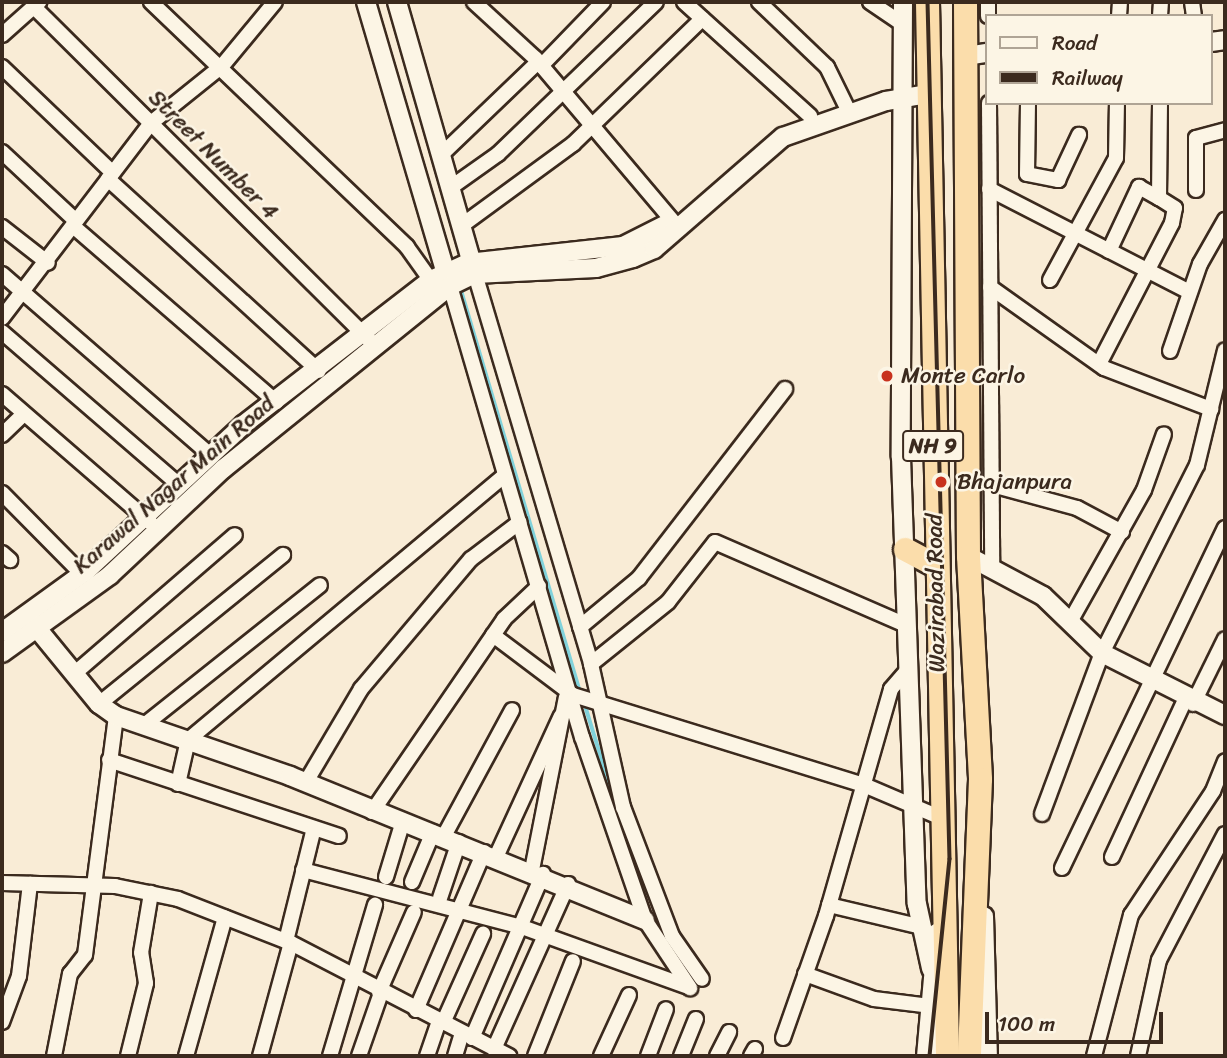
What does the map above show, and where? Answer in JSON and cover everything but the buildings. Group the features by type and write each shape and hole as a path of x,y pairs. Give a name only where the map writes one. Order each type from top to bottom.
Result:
{"highway":[{"name":"Wazirabad Road","path":"927,2 939,817 949,1014 947,1056"},
{"name":"Wazirabad Road","path":"965,2 977,55 968,556 979,870 949,1014 969,1056"},
{"path":"905,549 935,565"}],"main road":[{"name":"Wazirabad Road","path":"979,870 990,1005 988,1056"},
{"name":"Wazirabad Road","path":"926,1056 949,1014 932,972 942,890"}],"street":[{"path":"151,2 222,66 407,247 456,276 611,265 654,249 752,147 810,116 849,109"},
{"path":"2,318 48,263 74,223 151,123 222,66 275,2"},
{"path":"366,2 456,276 591,664"},
{"path":"397,2 461,226 456,276 505,475 539,586 578,695 672,936 702,979"},
{"path":"441,155 603,2"},
{"path":"450,188 564,94 656,2"},
{"path":"684,2 810,116"},
{"path":"759,2 827,68 849,109"},
{"path":"870,2 903,24"},
{"path":"904,2 901,93 905,549 922,927 932,972"},
{"path":"2,35 37,4"},
{"name":"Street Number 4","path":"37,4 151,123 375,346"},
{"path":"483,5 540,64 675,225"},
{"path":"461,226 593,127 702,19"},
{"path":"2,67 110,176 319,371"},
{"path":"675,225 783,137 849,109 901,93 928,88"},
{"path":"989,105 992,565"},
{"path":"1028,105 1027,174 1058,180 1079,135"},
{"path":"1050,280 1075,228 1116,158 1117,105"},
{"path":"1159,198 1160,105"},
{"path":"1196,190 1196,138 1225,130"},
{"path":"2,152 74,223 276,402"},
{"path":"1099,365 1147,273 1175,208 1139,187 1109,251"},
{"path":"989,189 1075,228 1147,273 1189,292"},
{"path":"1170,351 1189,292 1225,220"},
{"path":"2,227 48,263"},
{"path":"2,274 210,454"},
{"name":"Karawal Nagar Main Road","path":"2,653 210,454 319,371 362,333 456,276"},
{"name":"Karawal Nagar Main Road","path":"2,632 32,623 160,531 223,469 375,346 456,276"},
{"path":"990,287 1099,365 1211,409"},
{"path":"2,331 178,484"},
{"path":"1042,814 1102,653 1197,465 1225,350"},
{"path":"580,627 639,578 785,389"},
{"path":"2,394 160,531"},
{"path":"2,435 24,414"},
{"path":"1071,620 1122,532 1164,434"},
{"path":"177,784 188,740 505,475"},
{"path":"992,485 1077,508 1122,532"},
{"path":"2,492 82,574"},
{"path":"306,782 361,689 471,559 520,522"},
{"path":"1062,869 1123,751 1150,681 1225,528"},
{"path":"75,673 235,535"},
{"path":"416,1010 458,909 490,854 565,709 578,695 591,664 668,602 715,542 908,626"},
{"path":"99,704 283,555"},
{"path":"968,556 992,565 1071,620 1102,653 1189,702 1225,715"},
{"path":"143,726 320,585"},
{"path":"372,812 493,635 539,586"},
{"path":"32,623 99,704 116,716 306,782 372,812 403,821 568,884 645,920"},
{"path":"493,635 578,695 863,785 939,817"},
{"path":"1112,857 1189,702 1225,639"},
{"path":"783,1038 829,905 891,690 910,667"},
{"path":"303,870 522,927 690,988 645,920 578,695"},
{"path":"479,1044 522,927 537,872 565,709"},
{"path":"412,882 445,837 512,710"},
{"path":"54,1056 71,974 85,956 116,716"},
{"path":"109,760 339,836"},
{"path":"1094,1056 1131,915 1213,790 1225,761"},
{"path":"386,877 403,821"},
{"path":"260,1056 314,828"},
{"path":"1138,1056 1159,960 1225,834"},
{"path":"440,898 445,837"},
{"path":"2,883 96,885 151,893 225,917 288,942 479,1044 509,1056"},
{"path":"2,1022 19,975 30,884"},
{"path":"455,1056 479,1044 545,936 568,884"},
{"path":"128,1056 146,984 141,953 151,893"},
{"path":"330,1056 375,905"},
{"path":"829,905 922,927"},
{"path":"359,1056 380,992 414,912"},
{"path":"186,1056 225,917"},
{"path":"427,1056 482,933"},
{"path":"535,1056 573,961"},
{"path":"805,974 874,999 949,1014"},
{"path":"601,1056 629,995"},
{"path":"648,1056 666,1009"},
{"path":"681,1056 696,1019"},
{"path":"717,1056 729,1032"}],"waterway":[{"path":"375,2 453,265"},
{"path":"461,289 581,694"},
{"path":"584,701 623,828"}],"railway":[{"path":"928,2 950,859 930,1056"}],"place":[{"name":"Monte Carlo","path":"887,376"},
{"name":"Bhajanpura","path":"941,482"}]}
